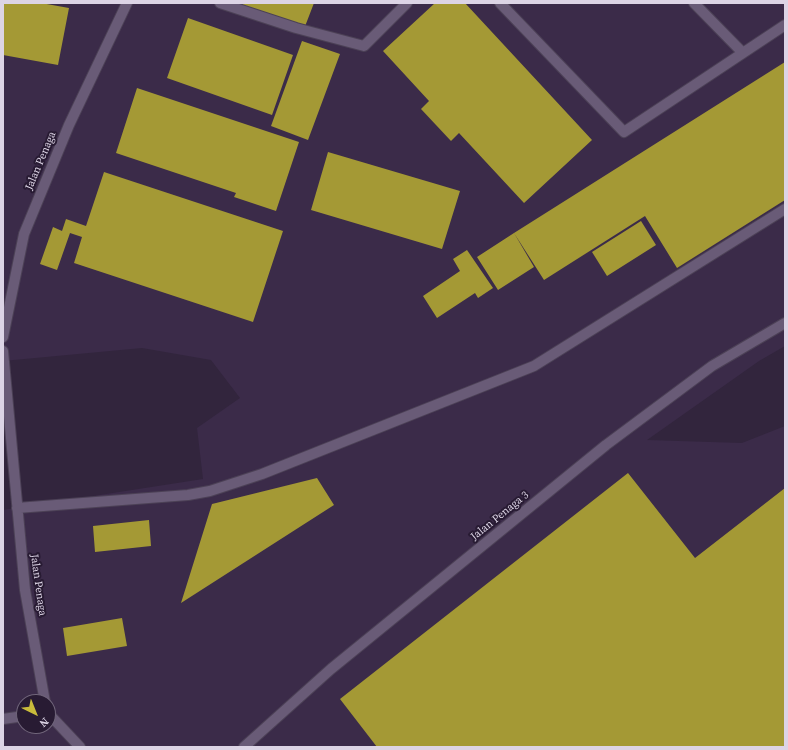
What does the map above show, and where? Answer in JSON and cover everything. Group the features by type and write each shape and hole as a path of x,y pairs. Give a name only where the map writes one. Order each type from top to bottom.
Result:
{"street":[{"name":"Jalan Penaga","path":"3,337 24,234 69,125 126,3"},
{"path":"220,3 296,28 364,46 407,3"},
{"path":"500,3 624,132 785,25"},
{"path":"694,3 743,53"},
{"path":"17,508 188,496 210,491 262,474 534,366 785,209"},
{"name":"Jalan Penaga 3","path":"244,747 331,669 606,446 712,366 785,323"},
{"name":"Jalan Penaga","path":"3,350 25,590 44,694"},
{"path":"3,719 16,717"},
{"path":"56,722 80,747"}],"shaded area":[{"path":"3,3 785,3 785,346 759,361 647,440 742,443 785,426 785,747 3,747 3,510 203,479 197,428 240,398 211,360 142,348 3,361"}],"building":[{"path":"3,3 41,3 69,8 58,65 3,55"},
{"path":"238,3 314,3 304,29"},
{"path":"435,3 465,3 592,140 524,203 459,133 451,141 421,109 429,101 383,51"},
{"path":"188,18 293,55 272,115 167,78"},
{"path":"302,41 340,54 308,140 271,126"},
{"path":"785,62 785,200 677,268 645,216 544,280 514,233"},
{"path":"137,88 299,142 276,211 234,197 236,193 116,153"},
{"path":"328,152 460,191 442,249 311,210"},
{"path":"104,172 283,231 253,322 74,263 82,237 70,233 57,270 40,264 53,227 62,231 66,219 86,226"},
{"path":"641,221 656,245 607,276 592,252"},
{"path":"514,233 534,267 498,290 477,257"},
{"path":"467,250 493,288 478,298 475,293 437,318 423,296 460,271 453,259"},
{"path":"628,473 695,558 785,488 785,747 377,747 340,699"},
{"path":"317,478 334,505 181,603 212,504"},
{"path":"149,520 151,546 95,552 93,526"},
{"path":"122,618 127,646 67,656 63,628"}]}
